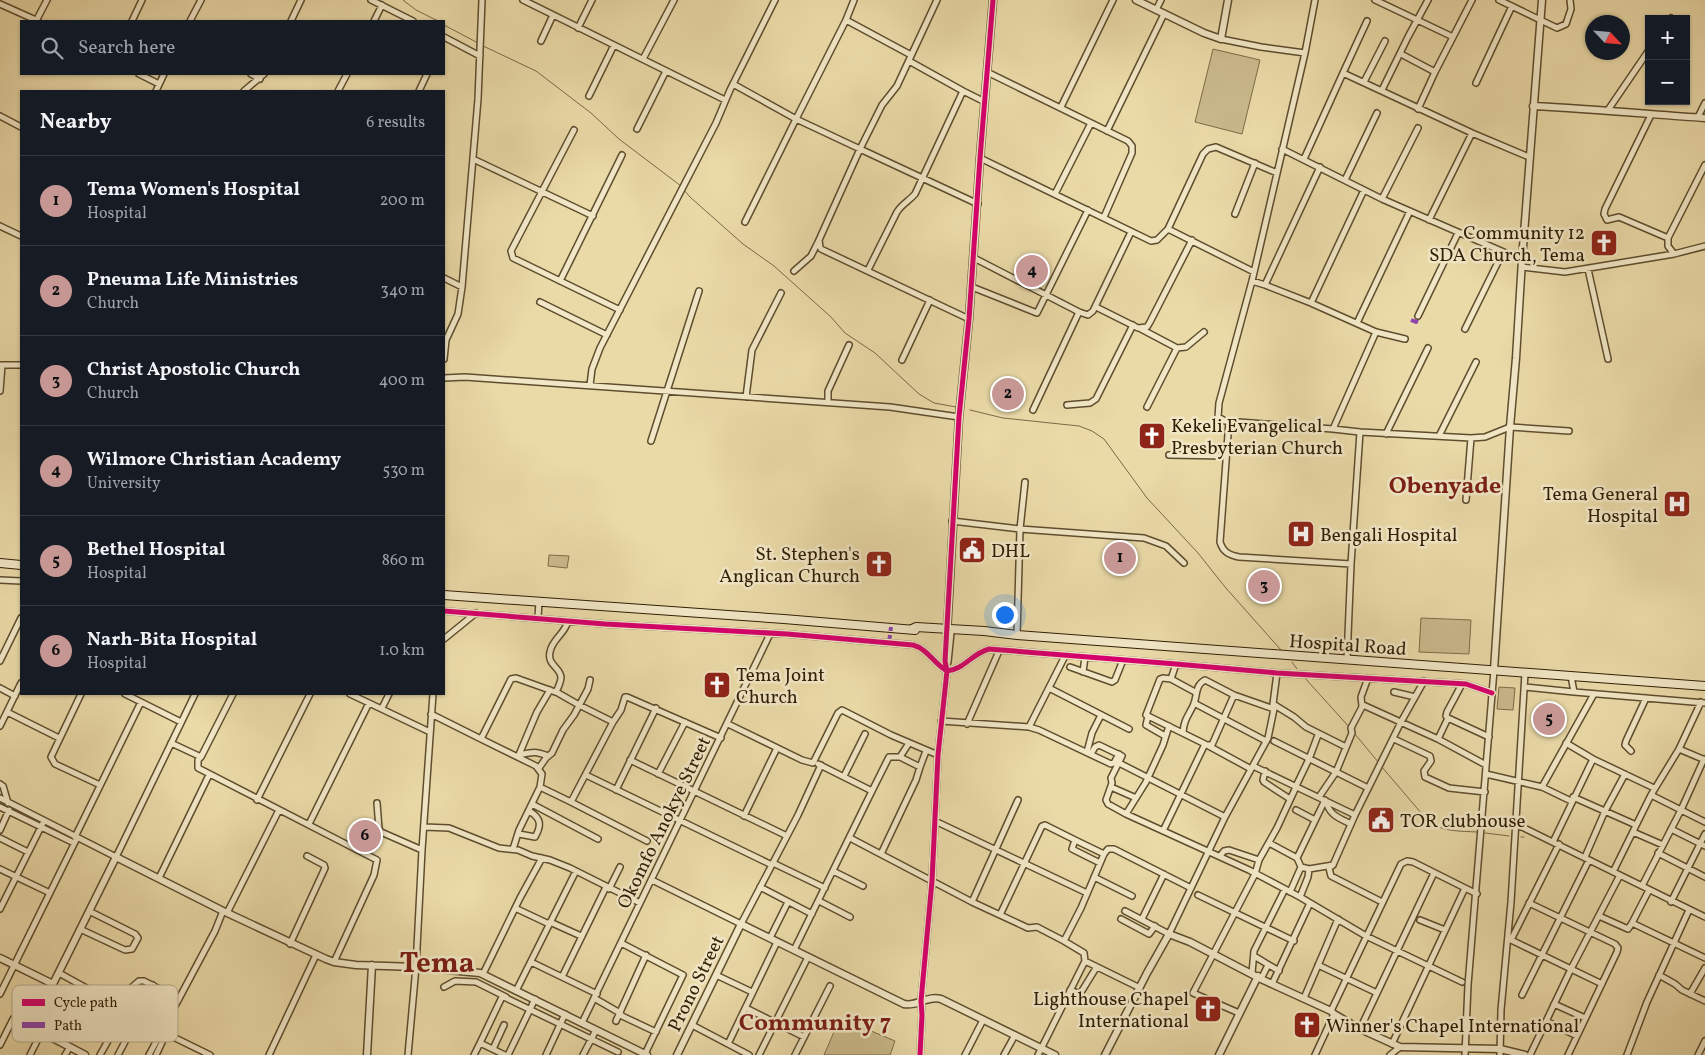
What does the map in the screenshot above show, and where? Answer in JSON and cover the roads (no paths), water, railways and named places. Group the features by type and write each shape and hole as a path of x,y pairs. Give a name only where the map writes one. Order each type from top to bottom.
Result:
{"main road":[{"path":"0,563 20,565"},
{"name":"Hospital Road","path":"445,595 912,629 916,627 984,631 1705,686"}],"street":[{"path":"37,20 47,0"},
{"path":"132,20 142,0"},
{"path":"191,20 201,0"},
{"path":"291,20 301,0"},
{"path":"371,0 411,20"},
{"path":"445,350 446,340 459,310 462,287 473,159 482,0"},
{"path":"525,0 725,100"},
{"path":"578,28 592,0"},
{"path":"643,59 674,0"},
{"path":"590,385 592,369 607,336 716,123 725,100 775,0"},
{"path":"745,222 846,20 854,0"},
{"path":"794,271 811,256 860,149 882,105 897,86 937,0"},
{"path":"920,1055 922,1001 932,881 938,755 952,610 950,593 952,521 959,417 972,287 993,0"},
{"path":"1061,107 1113,0"},
{"path":"1136,0 1204,33 1221,39 1305,53"},
{"path":"1156,10 1161,0"},
{"path":"1221,39 1228,0"},
{"path":"1315,0 1305,53 1252,281 1218,410 1219,418 1230,421 1360,432 1472,438 1485,437 1510,427 1569,432"},
{"path":"1375,0 1384,2 1453,38"},
{"path":"1382,90 1428,0"},
{"path":"1418,109 1472,0"},
{"path":"1499,0 1557,28 1566,24 1571,9 1570,0"},
{"path":"1465,1052 1468,985 1485,792 1542,0"},
{"path":"0,4 35,20"},
{"path":"374,20 382,5"},
{"path":"1476,83 1512,6"},
{"path":"1107,131 1164,14"},
{"path":"541,41 553,15"},
{"path":"846,20 911,55"},
{"path":"1304,159 1367,21"},
{"path":"445,38 480,56"},
{"path":"1364,82 1385,41"},
{"path":"589,96 614,45"},
{"path":"1401,54 1435,72"},
{"path":"1608,110 1645,56"},
{"path":"909,61 985,102"},
{"path":"637,129 666,71"},
{"path":"987,72 1128,141 1132,146 1132,153 1104,217"},
{"path":"1343,73 1382,90 1418,109 1530,157"},
{"path":"142,75 159,84"},
{"path":"156,90 164,75"},
{"path":"253,75 260,79"},
{"path":"245,90 263,75"},
{"path":"339,90 346,75"},
{"path":"419,90 427,75"},
{"path":"733,84 796,119 978,204"},
{"path":"868,270 896,212 915,194 963,91"},
{"path":"1533,106 1702,118 1705,103"},
{"path":"1345,180 1378,113"},
{"path":"1651,115 1604,214 1607,220 1619,217 1668,238"},
{"path":"0,116 20,126"},
{"path":"1054,194 1091,123"},
{"path":"1382,199 1418,128"},
{"path":"574,130 511,254 513,258 620,310"},
{"path":"1429,220 1472,133"},
{"path":"980,158 1150,241 1157,240 1168,229 1203,154 1208,149 1216,147 1277,173"},
{"path":"1282,149 1382,199 1503,252 1522,263 1565,272 1674,254 1705,246"},
{"path":"560,281 622,155"},
{"path":"473,159 541,193 593,216"},
{"path":"1235,214 1255,164"},
{"path":"1674,254 1668,246 1668,238 1705,165"},
{"path":"1265,285 1320,167"},
{"path":"1310,303 1364,190"},
{"path":"972,287 1036,313 1088,210"},
{"path":"1356,323 1410,211"},
{"path":"0,226 20,236"},
{"path":"1168,229 1254,272"},
{"path":"974,258 1088,315 1096,306 1131,232"},
{"path":"1418,316 1458,233"},
{"path":"819,240 821,249 969,319"},
{"path":"1136,326 1143,328 1150,322 1192,240"},
{"path":"1465,329 1503,252"},
{"path":"1588,269 1608,359"},
{"path":"445,278 462,287"},
{"path":"1252,281 1310,303 1376,332 1405,339"},
{"path":"651,441 699,291"},
{"path":"746,397 752,350 781,293"},
{"path":"902,360 930,300"},
{"path":"540,302 607,336"},
{"path":"1096,306 1177,348 1186,347 1204,332"},
{"path":"1033,410 1079,312"},
{"path":"1066,405 1090,403 1096,399 1136,326"},
{"path":"1333,429 1376,332"},
{"path":"828,402 828,391 849,345"},
{"path":"1147,407 1177,348"},
{"path":"1386,434 1428,348"},
{"path":"1438,436 1476,362"},
{"path":"0,391 1,365 20,365"},
{"path":"445,378 465,377 828,402 890,407 959,417"},
{"path":"1230,421 1220,542 1222,548 1226,552 1239,557 1350,564"},
{"path":"1346,659 1350,564 1360,432"},
{"path":"1466,500 1472,438"},
{"path":"1169,455 1226,456"},
{"path":"1017,635 1020,530 1025,482"},
{"path":"952,521 1020,530 1144,538 1166,546 1184,563"},
{"path":"0,580 20,581"},
{"path":"538,618 539,602"},
{"path":"445,611 568,621 787,634 913,645 923,649 940,668 947,672 960,668 969,659 989,649 1277,673 1462,684 1472,685 1492,693"},
{"path":"445,638 476,613"},
{"path":"0,660 20,620"},
{"path":"556,692 561,678 559,672 549,659 550,653 553,644 566,629 568,621"},
{"name":"Okomfo Anokye Street","path":"582,1023 770,634"},
{"path":"967,724 999,651"},
{"path":"1029,727 1066,656"},
{"path":"1083,672 1086,657"},
{"path":"1070,667 1112,682 1115,680 1123,660"},
{"path":"1171,680 1176,664"},
{"path":"1105,1055 1169,934 1225,817 1266,741 1277,673"},
{"path":"1500,1052 1501,1010 1510,939 1526,673"},
{"path":"1572,676 1574,692"},
{"path":"481,739 512,679 516,678 556,692 579,706 613,722"},
{"path":"1319,797 1336,772 1362,706 1361,697 1368,678"},
{"path":"1165,736 1146,725 1148,716 1146,712 1160,679 1171,680 1195,692"},
{"path":"540,768 573,717 588,689 590,680"},
{"path":"1183,732 1184,722 1194,703 1195,692 1199,684 1205,680 1234,695 1273,707 1294,717 1306,728 1346,747"},
{"path":"1382,902 1331,876 1329,868 1333,865 1350,824 1401,722 1424,681"},
{"path":"1438,740 1448,718 1446,716 1447,712 1462,684"},
{"path":"0,726 20,685"},
{"path":"1525,687 1703,703 1679,749 1654,788 1613,872"},
{"path":"0,688 15,696"},
{"path":"1049,688 1129,729"},
{"path":"519,756 537,712 550,690"},
{"path":"1394,692 1414,697"},
{"path":"1542,787 1594,694"},
{"path":"80,695 52,754 53,762 100,785"},
{"path":"127,695 181,722"},
{"path":"0,958 53,984 194,695"},
{"path":"233,695 197,762 198,768 377,860 374,875 334,962"},
{"path":"257,800 310,695"},
{"path":"352,695 430,732"},
{"path":"382,708 388,695"},
{"path":"408,1055 416,967 433,695"},
{"path":"1207,745 1211,747 1234,695"},
{"path":"571,802 621,710 626,696 721,738"},
{"path":"1631,752 1625,745 1626,741 1646,698"},
{"path":"0,994 141,702"},
{"path":"309,824 369,703"},
{"path":"1194,703 1266,741"},
{"path":"1362,706 1366,706 1401,722 1486,765"},
{"path":"616,790 656,708"},
{"path":"813,763 838,713 842,710 938,755"},
{"path":"7,712 59,738"},
{"path":"431,714 540,768 542,774 540,786 518,830 519,834 512,849"},
{"path":"1089,753 1092,733 1101,715"},
{"path":"1148,716 1252,768 1265,771 1355,815"},
{"path":"1448,718 1489,737"},
{"path":"941,721 1029,727 1040,730 1113,764 1118,754"},
{"path":"658,774 685,722"},
{"path":"728,724 802,760 821,765 872,791"},
{"path":"1126,814 1148,778 1163,746 1169,726"},
{"path":"844,776 865,734"},
{"path":"1239,1013 1193,993 1269,843 1309,759 1318,734"},
{"path":"1394,739 1430,756 1431,761 1424,771 1425,777 1449,788 1485,792"},
{"path":"1274,741 1368,788"},
{"path":"171,743 201,757"},
{"path":"900,757 909,743"},
{"path":"1566,743 1592,759 1654,788"},
{"path":"1089,753 1097,745 1122,756 1111,778 1111,787 1106,802 1126,814 1220,856 1300,897 1366,936 1462,982"},
{"path":"1163,830 1207,745"},
{"path":"744,816 777,748"},
{"path":"1642,886 1705,760 1679,749"},
{"path":"881,854 916,780 926,750"},
{"path":"519,756 530,752 537,752 548,756"},
{"path":"794,950 889,757 900,757 920,768"},
{"path":"1510,939 1530,903 1556,843 1572,799 1592,759"},
{"path":"630,760 787,836"},
{"path":"1119,763 1225,817"},
{"path":"741,924 787,836 821,765"},
{"path":"1265,771 1264,782 1290,799"},
{"path":"1486,774 1542,787 1636,825"},
{"path":"1522,995 1561,918 1605,811 1625,774"},
{"path":"160,878 209,775"},
{"path":"586,775 825,888"},
{"path":"0,784 3,786 10,804 9,811 0,830"},
{"path":"540,786 648,841"},
{"path":"1111,787 1136,798"},
{"path":"1651,795 1705,822"},
{"path":"0,798 75,839"},
{"path":"972,902 1018,800"},
{"path":"1297,858 1326,800"},
{"path":"1326,800 1332,814 1350,824"},
{"path":"377,804 379,829 381,832 422,850"},
{"path":"532,804 598,839"},
{"path":"0,807 42,827 116,857 290,944 334,962 416,967 483,974 646,1054 684,975 621,943"},
{"path":"179,999 279,810"},
{"path":"1296,810 1315,820"},
{"path":"519,834 535,838 538,833 538,816 529,811"},
{"path":"0,908 44,821"},
{"path":"935,821 1087,893"},
{"path":"1516,824 1587,858 1671,902 1705,917"},
{"path":"1000,915 1044,825 1104,854"},
{"path":"424,827 449,828 499,848 512,849 542,858 576,871 640,903"},
{"path":"1671,829 1702,845"},
{"path":"1633,832 1663,845"},
{"path":"1671,902 1687,869 1702,845 1705,834"},
{"path":"0,838 28,852"},
{"path":"850,838 972,902 1028,928 1037,927 1064,940 1084,953 1085,960 1038,1055"},
{"path":"1075,840 1072,849 1100,863"},
{"path":"1269,843 1297,858 1301,867 1309,870 1333,865"},
{"path":"1064,940 1108,849 1114,849 1191,888"},
{"path":"1220,856 1224,851 1229,850 1259,860"},
{"path":"1658,852 1705,878"},
{"path":"290,944 325,868 307,856"},
{"path":"483,974 542,858"},
{"path":"1315,1055 1346,979 1401,864 1406,861 1413,862 1477,894"},
{"path":"562,976 581,936 620,867"},
{"path":"1257,976 1254,951 1265,928 1301,867"},
{"path":"0,868 50,893"},
{"path":"1300,897 1309,870"},
{"path":"516,991 576,871"},
{"path":"833,871 863,886"},
{"path":"1360,1029 1434,873"},
{"path":"1142,919 1164,874"},
{"path":"1530,1055 1571,969 1620,875"},
{"path":"1094,877 1132,896"},
{"path":"652,880 904,1004 913,1005 931,998 941,999 1055,1055"},
{"path":"760,887 812,914"},
{"path":"1392,1044 1465,888"},
{"path":"1599,916 1625,929 1630,928 1649,890"},
{"path":"1198,895 1294,941"},
{"path":"819,901 850,916"},
{"path":"770,938 788,902"},
{"path":"1272,984 1294,941 1310,903"},
{"path":"1530,903 1616,944 1618,948 1568,1055"},
{"path":"516,908 581,936"},
{"path":"1627,1055 1647,1002 1689,910"},
{"path":"80,929 124,950 132,949 138,938 135,934 89,911"},
{"path":"1125,911 1332,1012 1360,1029 1400,1047 1525,1055"},
{"path":"1121,919 1146,934 1150,933 1154,926"},
{"path":"1304,998 1338,919"},
{"path":"1420,920 1445,930"},
{"path":"1632,923 1705,958"},
{"name":"Prono Street","path":"677,1055 741,924"},
{"path":"1510,939 1602,984"},
{"path":"728,1044 777,942"},
{"path":"269,1055 316,955"},
{"path":"616,1021 646,955"},
{"path":"1254,956 1279,971"},
{"path":"767,1055 760,1053 808,958"},
{"path":"1085,960 1096,968 1140,988"},
{"path":"531,962 562,976 596,996 622,1016 656,1032"},
{"path":"1318,964 1377,993"},
{"path":"367,1055 372,965"},
{"path":"1219,1055 1257,976 1268,965"},
{"path":"1070,990 1080,994 1096,968"},
{"path":"1690,994 1705,968"},
{"path":"59,973 81,985"},
{"path":"716,975 752,992"},
{"path":"1659,975 1705,1001"},
{"path":"134,985 139,981 144,981 152,985"},
{"path":"444,987 454,981 476,982 591,1039 617,1054 623,1043"},
{"path":"795,1055 830,986"},
{"path":"474,1055 502,997 506,997"},
{"path":"480,1043 507,1055 535,999"},
{"path":"1554,1004 1585,1018"},
{"path":"746,1008 804,1037"},
{"path":"546,1055 565,1014"},
{"path":"965,1055 983,1020"},
{"path":"0,1045 12,1021"},
{"path":"1546,1021 1577,1036"},
{"path":"493,1049 504,1025"},
{"path":"692,1025 748,1055"},
{"path":"583,1055 596,1030"},
{"path":"1004,1055 1015,1035"},
{"path":"178,1038 210,1055"},
{"path":"1698,1055 1705,1041"},
{"path":"30,1055 36,1042"},
{"path":"61,1042 86,1055"},
{"path":"100,1055 108,1042"},
{"path":"118,1055 125,1042"},
{"path":"149,1055 156,1042"},
{"path":"156,1055 160,1042"},
{"path":"66,1055 70,1047"},
{"path":"191,1055 194,1047"},
{"path":"1390,1055 1400,1047"}],"waterway":[{"path":"403,0 416,10 436,20"},
{"path":"445,26 478,43"},
{"path":"481,45 536,71 591,113 619,139 681,186"},
{"path":"683,189 743,244 774,266 831,317 845,333 875,353 919,394 934,403 956,407"},
{"path":"970,410 1003,418 1079,426 1092,431 1104,439 1147,498 1198,553 1225,587 1281,650"},
{"path":"1292,662 1297,669"},
{"path":"1304,677 1350,728"},
{"path":"1354,733 1379,763"},
{"path":"1381,766 1433,825 1445,829 1477,832"},
{"path":"1485,833 1509,836"}],"place":[{"name":"Community 12 SDA Church, Tema","path":"1604,243"},
{"name":"Wilmore Christian Academy","path":"1032,271"},
{"name":"Pneuma Life Ministries","path":"1008,394"},
{"name":"Kekeli Evangelical Presbyterian Church","path":"1152,436"},
{"name":"Tema General Hospital","path":"1677,504"},
{"name":"Bengali Hospital","path":"1301,534"},
{"name":"DHL","path":"972,550"},
{"name":"Tema Women's Hospital","path":"1120,558"},
{"name":"St. Stephen's Anglican Church","path":"879,564"},
{"name":"Christ Apostolic Church","path":"1264,586"},
{"name":"Tema Joint Church","path":"717,685"},
{"name":"Bethel Hospital","path":"1549,719"},
{"name":"TOR clubhouse","path":"1381,820"},
{"name":"Narh-Bita Hospital","path":"365,836"},
{"name":"Lighthouse Chapel International","path":"1208,1009"},
{"name":"Winner's Chapel International","path":"1307,1025"}],"district":[{"name":"Obenyade","path":"1445,485"},
{"name":"Tema","path":"437,962"},
{"name":"Community 7","path":"815,1022"}]}
